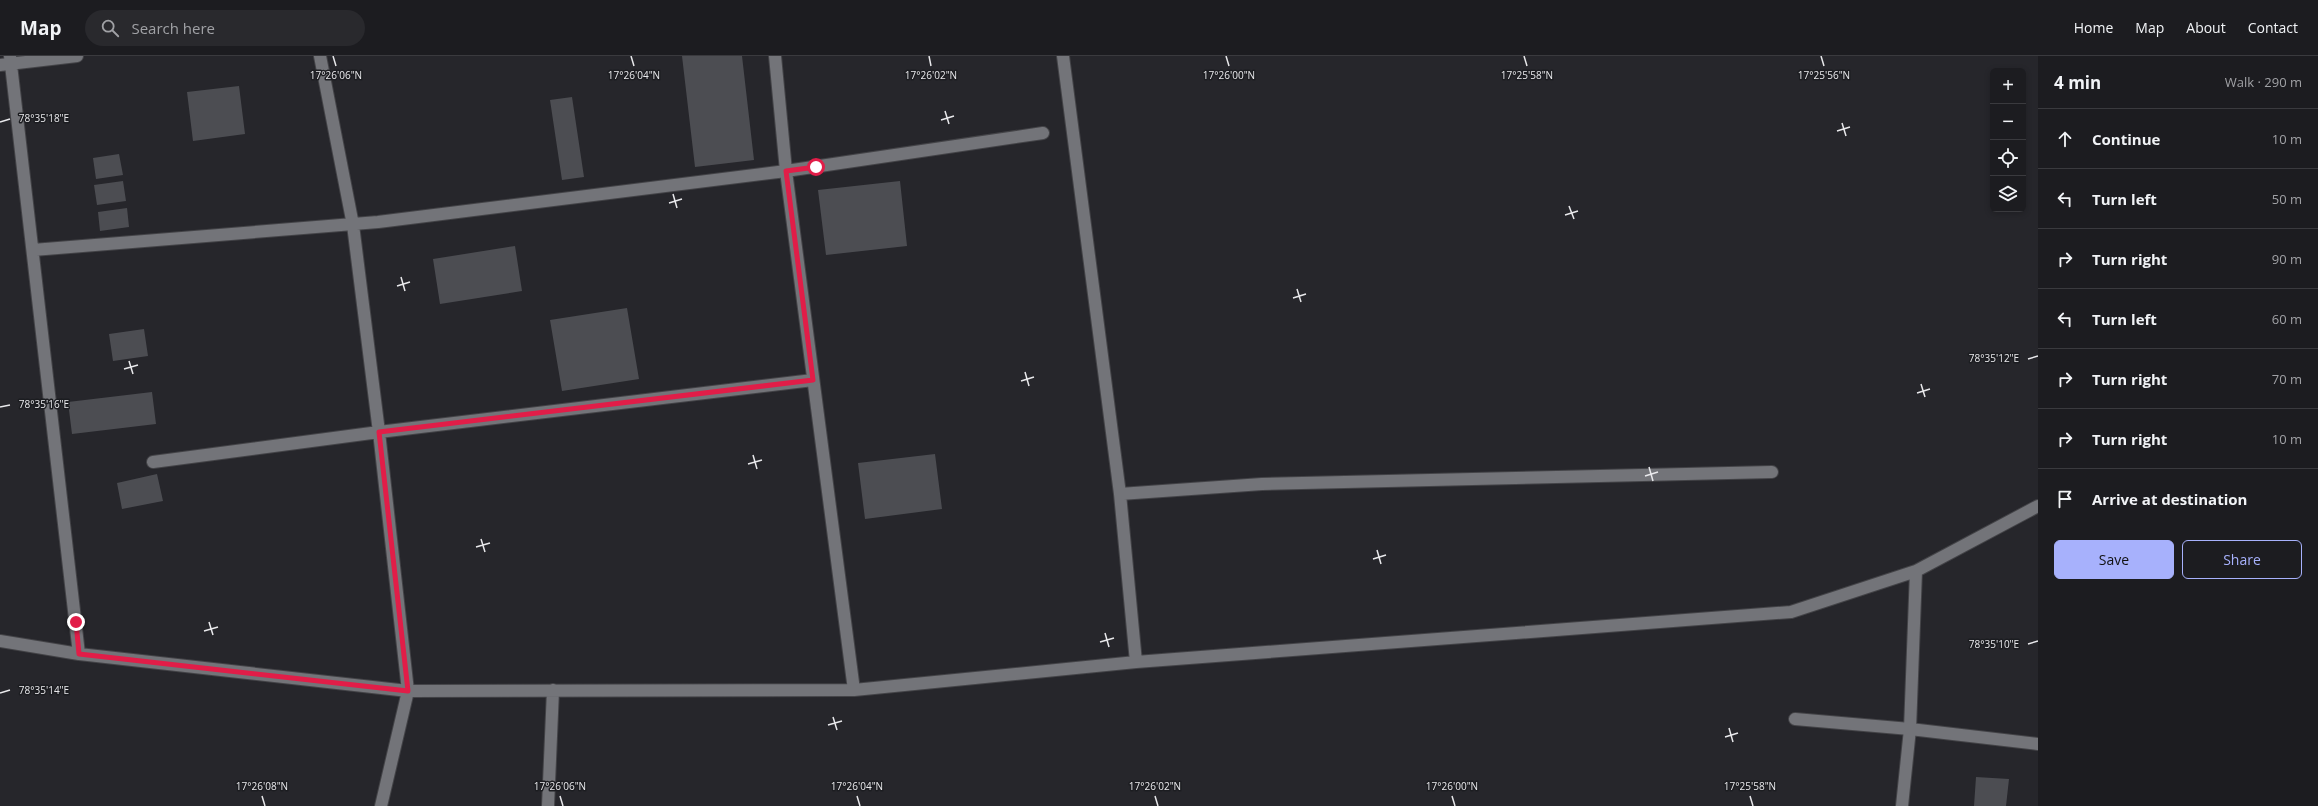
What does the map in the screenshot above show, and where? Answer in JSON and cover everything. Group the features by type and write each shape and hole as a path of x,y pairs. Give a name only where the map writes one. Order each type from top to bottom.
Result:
{"street":[{"path":"77,56 7,62 33,250 79,654"},
{"path":"320,56 353,225 379,432 408,691 381,806"},
{"path":"775,56 786,171 854,690"},
{"path":"1063,56 1120,494 1136,662"},
{"path":"33,250 353,225 786,171 1043,132"},
{"path":"153,462 379,432 813,380"},
{"path":"1120,494 1262,484 1772,472"},
{"path":"0,641 79,654 408,691 854,690 1136,662 1791,612 1916,571 2038,506"},
{"path":"1902,806 1910,729 1916,571"},
{"path":"548,806 552,690"},
{"path":"1795,719 1910,729 2038,744"}],"building":[{"path":"682,56 742,56 754,160 695,167"},
{"path":"239,86 245,134 193,141 187,92"},
{"path":"572,97 584,177 562,180 550,100"},
{"path":"119,154 123,175 96,179 93,158"},
{"path":"123,181 126,201 97,205 94,185"},
{"path":"900,181 907,246 826,255 818,190"},
{"path":"127,208 129,227 100,231 98,212"},
{"path":"515,246 522,291 440,304 433,259"},
{"path":"627,308 639,379 562,391 550,320"},
{"path":"144,329 148,356 113,361 109,334"},
{"path":"152,392 156,424 72,434 68,402"},
{"path":"935,454 942,509 865,519 858,463"},
{"path":"157,474 163,501 122,509 117,483"},
{"path":"1976,777 2009,779 2006,806 1974,806"}],"route":[{"path":"76,622 79,654 408,691 379,432 813,380 786,171 816,167"}]}
